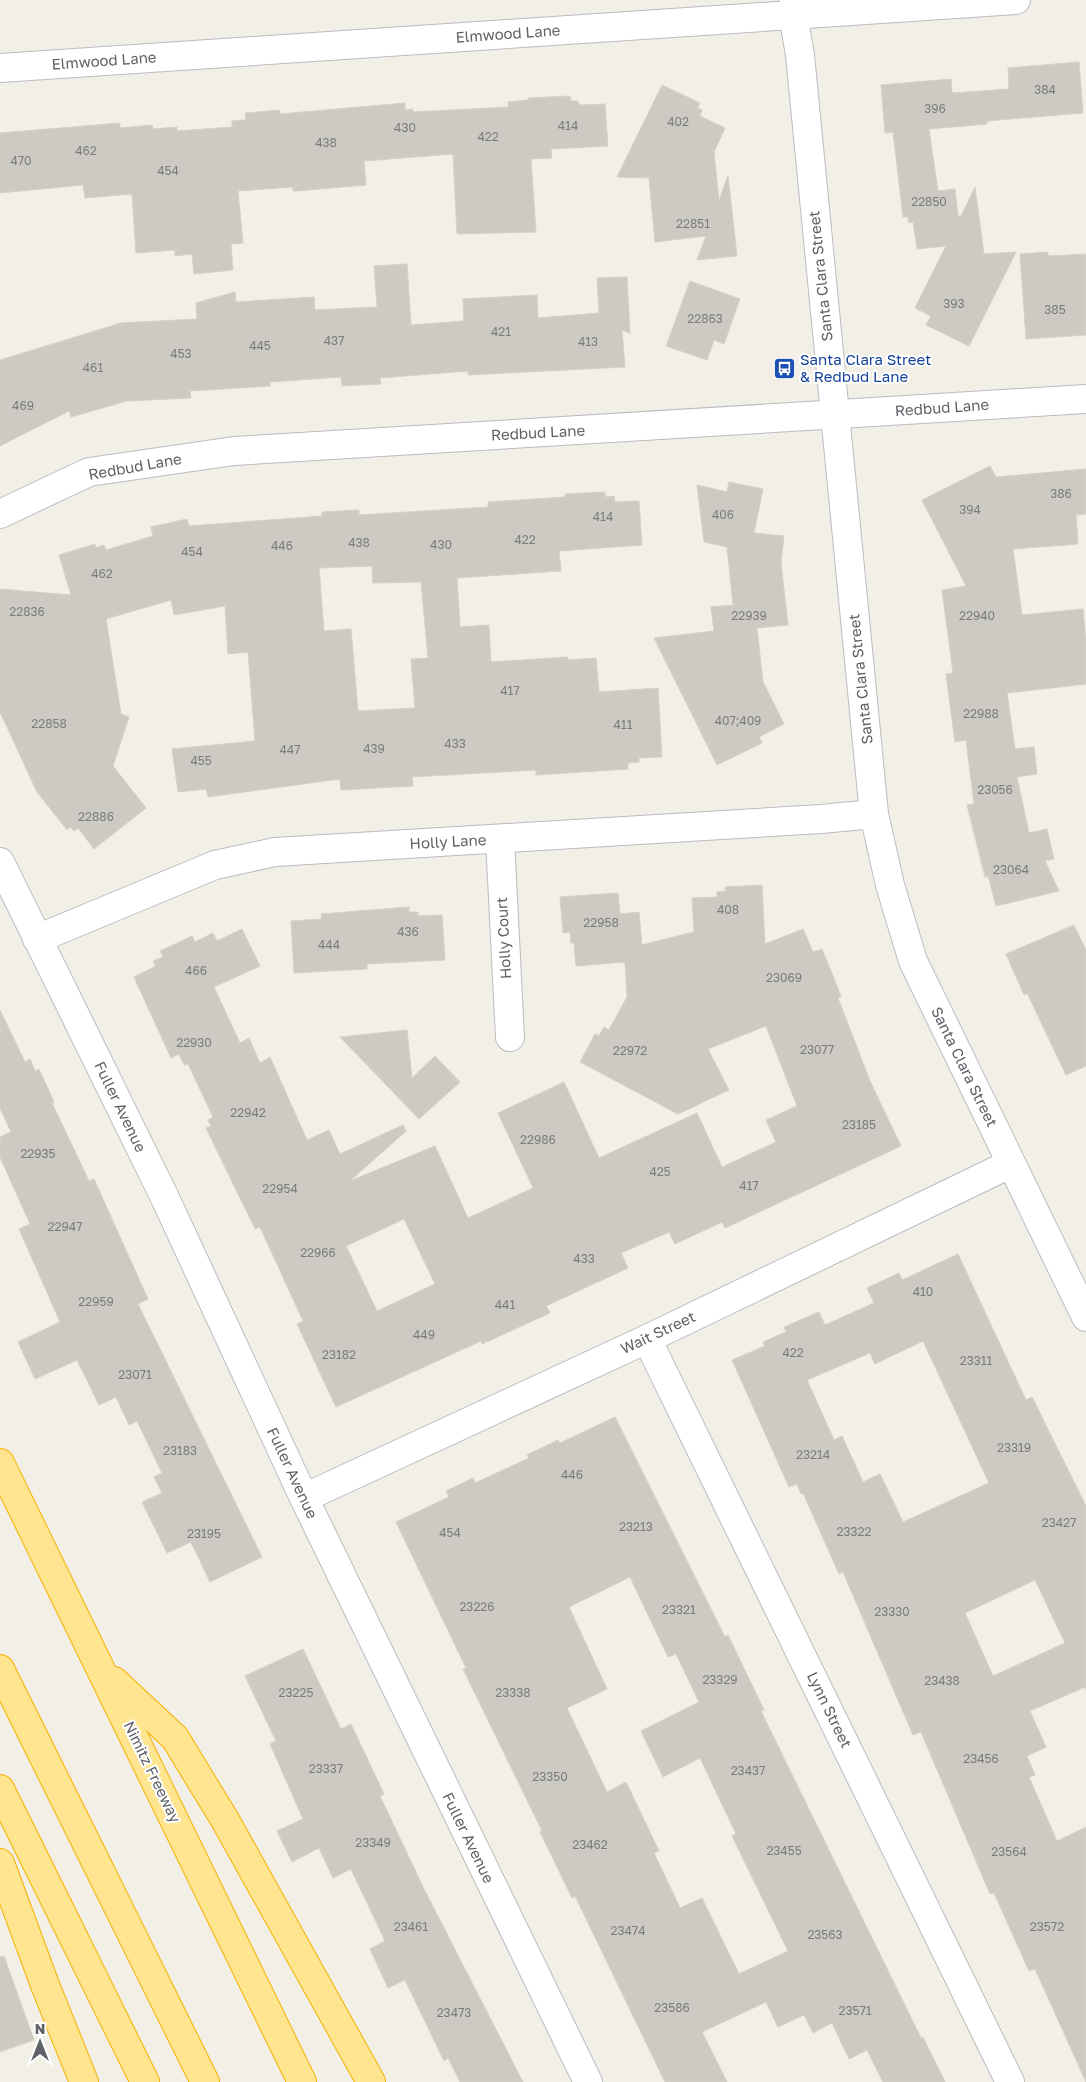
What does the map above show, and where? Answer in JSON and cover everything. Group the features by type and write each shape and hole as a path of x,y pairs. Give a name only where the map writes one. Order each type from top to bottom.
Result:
{"highway":[{"name":"Nimitz Freeway","path":"0,1463 302,2082"},
{"path":"0,1669 205,2082"},
{"path":"103,1672 175,1738 225,1820 371,2082"},
{"path":"0,1788 144,2082"},
{"path":"0,1863 45,1985 84,2082"}],"street":[{"name":"Elmwood Lane","path":"0,68 794,7 1016,0"},
{"name":"Santa Clara Street","path":"794,7 836,414 874,814 890,885 914,961 1010,1164 1086,1317"},
{"name":"Redbud Lane","path":"0,514 89,472 234,451 1086,399"},
{"name":"Holly Lane","path":"37,939 215,864 275,852 874,814"},
{"name":"Holly Court","path":"500,839 510,1037"},
{"name":"Fuller Avenue","path":"0,862 165,1198 304,1498 588,2082"},
{"name":"Wait Street","path":"304,1498 647,1339 1010,1164"},
{"name":"Lynn Street","path":"647,1339 1010,2082"}],"building":[{"path":"1079,62 1083,113 987,121 987,124 929,129 938,191 955,189 958,216 961,216 975,187 984,254 1016,252 969,346 926,325 931,316 915,308 946,246 917,249 913,222 909,223 908,217 903,217 893,132 885,133 881,85 951,79 952,93 1009,89 1008,68"},
{"path":"662,85 700,103 697,108 702,110 700,116 725,128 714,152 719,201 728,175 737,256 697,260 706,236 655,242 649,178 617,177"},
{"path":"570,96 571,101 578,101 579,105 605,104 608,146 551,149 552,158 531,159 536,232 457,234 453,154 364,161 366,185 296,191 293,191 293,187 238,191 243,243 231,244 233,270 194,274 192,254 175,256 175,250 136,253 132,194 85,198 83,185 0,193 0,133 120,123 120,128 152,125 153,129 177,127 177,131 232,127 232,121 246,120 245,113 280,110 280,114 405,103 405,110 413,109 413,112 509,107 508,102 529,100 528,98"},
{"path":"1048,252 1048,256 1086,254 1086,335 1026,339 1020,254"},
{"path":"407,264 411,325 464,321 463,299 537,295 538,318 599,313 597,278 627,277 630,333 622,330 625,367 468,375 468,371 380,378 381,384 342,386 341,377 270,382 270,386 190,391 191,398 127,401 71,417 69,411 0,446 0,360 121,323 197,319 196,303 235,292 236,302 314,297 315,310 377,307 374,266"},
{"path":"690,281 740,299 724,344 714,340 707,360 666,346"},
{"path":"990,466 996,477 1086,469 1086,514 1076,515 1078,544 1013,549 1022,615 1083,609 1086,643 1086,684 1007,693 1015,749 1034,747 1037,774 1017,777 1029,833 1047,829 1054,859 1045,861 1059,891 996,906 988,876 985,877 967,805 974,804 966,740 955,742 946,674 953,673 942,590 966,586 922,500"},
{"path":"729,482 763,489 754,533 784,536 781,563 788,625 757,628 763,682 784,724 759,737 762,743 717,765 654,638 714,631 711,607 733,605 727,547 704,542 697,485 727,492"},
{"path":"605,492 605,497 614,496 615,502 639,501 642,545 559,551 561,571 457,578 460,627 489,625 491,662 568,657 568,660 596,658 599,692 658,688 662,757 639,758 639,762 628,763 628,769 536,775 536,770 412,777 413,786 341,790 340,779 208,797 206,789 178,792 172,749 255,741 248,652 228,654 225,606 174,615 171,600 106,619 121,714 129,717 113,766 146,808 94,849 78,828 74,831 70,827 67,830 37,792 0,712 0,589 71,595 59,555 95,544 96,548 104,545 106,550 153,536 151,527 187,519 189,526 322,516 322,512 359,510 359,515 488,507 488,502 565,497 565,494","holes":["372,566 373,583 421,582 428,658 411,659 415,708 358,711 351,629 324,631 319,568"]},
{"path":"762,885 765,944 803,929 813,952 822,949 841,996 838,998 870,1081 901,1146 725,1228 722,1222 675,1244 669,1232 621,1253 628,1268 546,1306 550,1313 482,1344 481,1341 336,1407 297,1324 303,1321 260,1227 255,1229 206,1128 211,1126 208,1120 213,1117 188,1064 184,1065 179,1054 171,1058 134,977 156,966 153,961 163,957 160,951 192,936 195,942 213,933 217,941 242,929 260,966 214,987 240,1043 249,1038 260,1063 270,1057 307,1140 329,1130 340,1154 403,1125 406,1131 350,1181 435,1146 468,1218 533,1188 498,1113 564,1082 599,1158 697,1113 722,1167 776,1142 766,1120 797,1106 766,1026 708,1049 729,1090 678,1114 580,1062 595,1034 599,1036 604,1027 609,1030 627,997 625,962 576,966 574,943 571,943 570,932 563,933 560,897 618,893 620,914 639,912 642,945 694,932 692,898 717,897 717,892 725,891 725,887","holes":["404,1219 435,1284 377,1311 346,1246"]},
{"path":"409,907 409,912 418,912 418,916 442,915 445,960 367,964 367,969 294,973 291,921 322,919 321,914"},
{"path":"1074,925 1086,950 1086,1066 1066,1075 1027,993 1024,995 1006,954"},
{"path":"0,1010 25,1062 30,1059 35,1071 39,1069 54,1102 52,1103 89,1181 94,1179 148,1299 138,1304 262,1557 210,1582 191,1542 167,1553 142,1502 162,1493 154,1477 162,1473 137,1421 129,1425 116,1397 99,1405 77,1360 35,1379 18,1342 60,1322 19,1229 30,1224 0,1157 0,1137 11,1132 0,1108"},
{"path":"407,1030 412,1078 435,1056 460,1082 419,1119 340,1037"},
{"path":"958,1254 1026,1400 1032,1397 1086,1506 1086,1690 1085,1687 1030,1711 1046,1747 1027,1756 1035,1775 1029,1777 1057,1841 1086,1827 1086,2082 1035,1969 1029,1971 994,1893 990,1894 921,1732 913,1735 843,1572 839,1574 803,1493 801,1494 797,1484 789,1487 732,1360 765,1346 763,1342 786,1332 784,1327 819,1312 825,1325 874,1303 867,1288 899,1273 902,1280","holes":["923,1341 989,1483 903,1522 880,1474 863,1482 842,1436 834,1440 807,1380 870,1353 875,1364","1035,1580 1065,1643 993,1676 965,1613"]},
{"path":"615,1417 725,1637 728,1635 764,1710 761,1711 921,2038 923,2037 945,2082 883,2082 867,2050 849,2059 832,2023 813,2033 804,2015 778,2027 766,2002 702,2032 727,2082 665,2082 575,1896 572,1898 540,1832 542,1831 463,1669 466,1668 396,1522 449,1497 446,1491 473,1478 475,1483 529,1458 527,1455 558,1440 560,1443","holes":["630,1577 668,1657 676,1654 699,1702 641,1731 663,1777 700,1758 736,1834 732,1836 788,1951 739,1974 702,1898 680,1908 654,1853 659,1851 626,1782 607,1792 567,1708 607,1689 569,1607"]},
{"path":"303,1649 341,1729 351,1724 384,1794 380,1796 424,1889 523,2082 460,2082 448,2058 444,2061 405,1980 388,1988 370,1949 385,1941 351,1869 333,1878 319,1848 292,1862 277,1831 303,1819 270,1744 276,1741 245,1676"},
{"path":"4,1956 34,2040 0,2052 0,1957"}],"place":[{"name":"Santa Clara Street & Redbud Lane","path":"784,369"}]}
